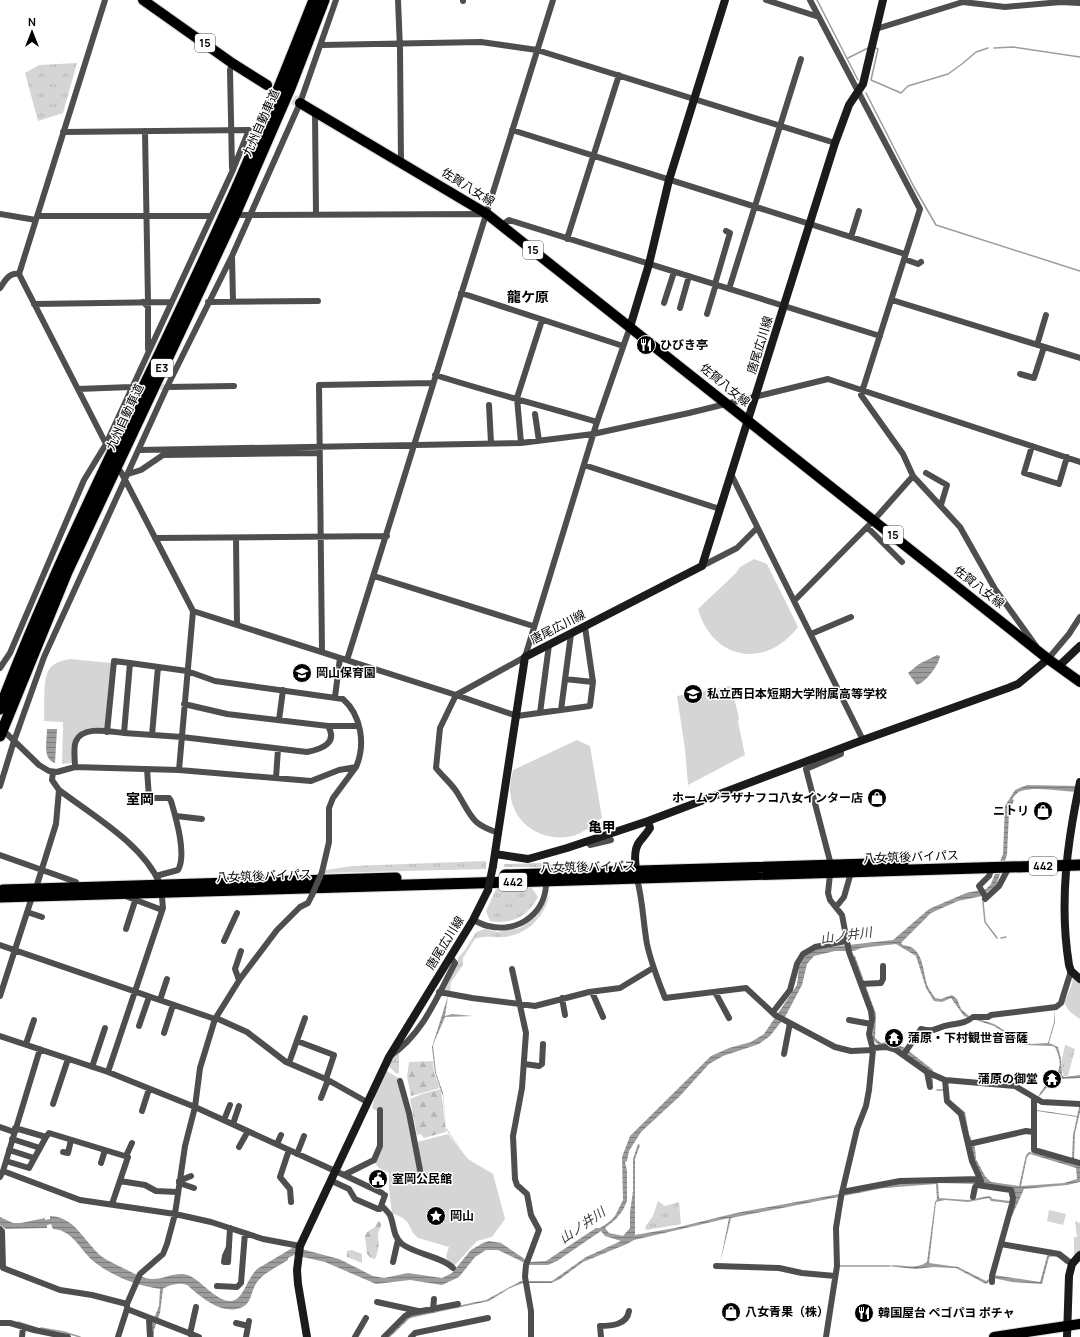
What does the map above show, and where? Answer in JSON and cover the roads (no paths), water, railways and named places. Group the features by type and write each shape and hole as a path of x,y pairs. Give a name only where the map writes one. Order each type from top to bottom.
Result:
{"highway":[{"name":"九州自動車道","path":"0,710 46,596 248,164 314,0"},
{"name":"九州自動車道","path":"3,735 67,572 233,219 287,96 324,0"},
{"name":"八女筑後バイパス","path":"0,897 76,887 637,875 1001,865 1066,862 1080,858"},
{"name":"八女筑後バイパス","path":"1066,862 1080,865"},
{"name":"八女筑後バイパス","path":"0,890 34,892 159,885"}],"main road":[{"name":"15","path":"143,0 232,63 267,85"},
{"path":"630,327 649,264 669,180 725,0"},
{"name":"唐尾広川線","path":"307,1337 298,1286 297,1270 300,1247 332,1181 340,1174 367,1102 389,1057 473,920 488,890 499,833 525,657 702,566 810,224 834,143 849,105 863,83 883,0"},
{"name":"佐賀八女線","path":"300,104 401,162 487,214 502,225 748,420 871,524 1080,682"},
{"path":"1059,666 1080,646"},
{"path":"495,854 528,859 648,821 841,748 1018,684 1048,659"},
{"path":"1079,787 1066,862 1065,918 1067,947 1071,971 1080,979"},
{"path":"637,875 636,850 639,842 650,828 648,821"},
{"path":"1067,1337 1071,1266 1080,1255"},
{"path":"994,1337 1080,1324"}],"street":[{"path":"105,0 65,116 63,132 19,274 106,444"},
{"path":"0,786 14,741 44,657 167,387 232,256 300,104 336,0"},
{"path":"398,0 401,162"},
{"path":"347,660 387,536 432,383 487,214 553,0"},
{"path":"766,0 819,17"},
{"path":"810,0 920,209 861,396 904,454 913,476 960,527 995,588 1030,635 1038,650"},
{"path":"876,29 963,2 1005,7 1061,2 1080,3"},
{"path":"322,44 481,42 537,50 834,143"},
{"path":"729,288 801,58"},
{"path":"232,63 230,70 232,172"},
{"path":"567,239 619,75"},
{"path":"315,112 316,214"},
{"path":"0,668 10,653 84,480 106,444 131,387 213,215 249,130 63,132"},
{"path":"512,130 851,237 905,256 918,264 921,262"},
{"path":"145,131 146,302 148,307 148,351"},
{"path":"851,237 859,211"},
{"path":"0,214 37,218 213,215"},
{"path":"241,215 487,214"},
{"path":"502,225 509,220 880,336"},
{"path":"707,314 730,233 726,231"},
{"path":"232,256 233,302"},
{"path":"664,303 674,272"},
{"path":"0,288 9,276 15,273 19,274"},
{"path":"680,308 689,276"},
{"path":"461,293 623,346"},
{"path":"892,300 1080,358"},
{"path":"208,302 318,301"},
{"path":"34,304 171,302"},
{"path":"1037,344 1046,315"},
{"path":"521,443 516,398 542,320"},
{"path":"499,833 482,827 468,813 458,793 436,768 440,728 456,695 525,657 533,626 593,434 630,327"},
{"path":"1020,374 1034,378 1044,347"},
{"path":"435,375 491,393 516,398 597,422"},
{"path":"128,474 141,470 163,455 319,450 414,445 521,443 593,434 727,404 828,379 1080,462"},
{"path":"322,652 319,385 432,383"},
{"path":"167,387 234,386"},
{"path":"78,389 131,387"},
{"path":"489,405 491,444"},
{"path":"535,414 539,441"},
{"path":"1032,446 1024,473 1059,484 1067,457"},
{"path":"139,450 319,450"},
{"path":"584,465 720,509"},
{"path":"121,472 193,611 179,770"},
{"path":"926,473 947,485 941,505"},
{"path":"731,474 863,740"},
{"path":"794,601 871,524 913,476"},
{"path":"871,524 902,562"},
{"path":"702,566 738,548 757,528"},
{"path":"155,538 387,536"},
{"path":"236,538 237,625"},
{"path":"374,576 533,626"},
{"path":"193,611 517,716 590,706 593,682 585,627"},
{"path":"811,634 851,617"},
{"path":"1048,659 1069,634 1080,617"},
{"path":"561,710 571,634"},
{"path":"540,713 548,645"},
{"path":"336,698 340,658"},
{"path":"107,732 114,661 187,671 215,681 283,690 324,698 343,699 352,707 360,726 360,759 356,767 333,798 329,808 329,842 322,872 312,895 308,903 300,907 277,930 239,980 215,1019 200,1068 196,1107 186,1140 177,1192 175,1214 167,1244 162,1254 140,1274 127,1306 118,1337"},
{"path":"124,733 130,663"},
{"path":"152,735 158,667"},
{"path":"565,679 593,682"},
{"path":"279,720 283,690"},
{"path":"184,704 228,714 328,726 356,726"},
{"path":"75,766 76,741 81,734 88,731 182,737 307,752 326,746 330,743 332,735 328,726"},
{"path":"3,735 14,741 43,768 53,772 63,771 75,766 147,768 311,781 339,770 356,767"},
{"path":"826,1337 837,1266 836,1228 842,1194 857,1130 866,1106 873,1049 869,1034 871,1011 863,984 849,952 842,915 830,900 828,893 831,869 806,768 841,754 841,748"},
{"path":"276,778 278,749"},
{"path":"147,768 150,798 169,798 176,816 180,837 182,865 159,885"},
{"path":"53,772 52,780 59,790 132,846 159,885 162,910 108,1072"},
{"path":"0,996 56,824 59,790"},
{"path":"176,816 202,819"},
{"path":"588,841 590,845 611,840"},
{"path":"0,855 76,882 76,887"},
{"path":"1001,865 999,886 986,898 979,886 1001,865"},
{"path":"637,875 653,968 665,998 746,988 774,1013 787,1022 835,1047 851,1051 886,1047 905,1052 930,1073 946,1080 1015,1086 1037,1100 1054,1104 1079,1104"},
{"path":"836,907 844,897 850,876"},
{"path":"473,920 487,926 502,928 516,926 529,919 543,901 547,891 546,877"},
{"path":"128,897 135,901 162,910"},
{"path":"126,929 135,901"},
{"path":"27,912 42,917"},
{"path":"224,941 237,913"},
{"path":"774,1013 790,990 797,964 803,954 815,946 846,942"},
{"path":"0,946 135,991 215,1019 247,1032 289,1063 327,1079 367,1102"},
{"path":"239,980 235,968 241,951"},
{"path":"389,1057 409,1041 420,1028 455,963 450,957"},
{"path":"863,984 882,981 883,966"},
{"path":"439,992 535,1006 562,998 620,988 653,968"},
{"path":"512,969 526,1033 520,1106 514,1136 515,1180 517,1185 527,1194 531,1215 539,1230 526,1266 526,1281 531,1311 531,1337"},
{"path":"905,1052 921,1029 930,1032 936,1031 948,1025 964,1024 971,1018 1056,1008 1061,1003 1071,971 1080,970"},
{"path":"160,1000 167,979"},
{"path":"592,992 603,1017"},
{"path":"715,992 726,1006 728,1018"},
{"path":"139,1026 149,997"},
{"path":"562,998 565,1015"},
{"path":"164,1032 173,1005"},
{"path":"289,1063 305,1018"},
{"path":"26,1044 34,1020"},
{"path":"849,1020 871,1024"},
{"path":"784,1054 787,1022"},
{"path":"92,1067 105,1028"},
{"path":"0,1036 108,1072 196,1107 384,1194 382,1206"},
{"path":"297,1041 334,1055 321,1098"},
{"path":"524,1064 539,1066 542,1064 543,1044"},
{"path":"40,1049 14,1130 2,1174 25,1180 80,1200 175,1214 230,1228 263,1239 300,1247"},
{"path":"53,1104 68,1059"},
{"path":"930,1073 930,1087"},
{"path":"946,1080 945,1091 948,1104 961,1114 963,1128 971,1143 972,1161 981,1183"},
{"path":"400,1081 409,1113 420,1170"},
{"path":"142,1111 150,1089"},
{"path":"1037,1100 1033,1132 1034,1150 1080,1163"},
{"path":"224,1120 230,1105"},
{"path":"233,1124 239,1106"},
{"path":"340,1174 374,1160 380,1146 380,1110"},
{"path":"0,1127 46,1137"},
{"path":"239,1147 248,1131"},
{"path":"971,1143 1033,1132"},
{"path":"25,1180 28,1168 49,1133 126,1156"},
{"path":"277,1144 281,1135"},
{"path":"297,1154 304,1136"},
{"path":"12,1139 40,1148"},
{"path":"63,1152 68,1153 71,1140"},
{"path":"112,1204 128,1157 126,1156 132,1143"},
{"path":"9,1150 34,1158"},
{"path":"101,1163 105,1150"},
{"path":"289,1150 278,1175 282,1182 290,1190 291,1202"},
{"path":"6,1161 28,1168"},
{"path":"179,1182 191,1176"},
{"path":"120,1181 145,1185 156,1191 177,1192"},
{"path":"332,1181 349,1189 356,1200 378,1209 382,1206"},
{"path":"842,1194 900,1181 981,1183 1011,1190 1012,1202 992,1280"},
{"path":"179,1182 194,1188"},
{"path":"973,1197 976,1185 981,1183"},
{"path":"382,1206 389,1214 398,1240 393,1262"},
{"path":"229,1247 230,1228"},
{"path":"0,1229 2,1230 1,1269 60,1290 92,1295 127,1306 153,1320 199,1337"},
{"path":"217,1286 237,1287 241,1283 245,1233"},
{"path":"398,1240 410,1248 445,1262 453,1268"},
{"path":"1001,1244 1059,1254 1071,1266"},
{"path":"716,1266 779,1268 802,1273 835,1276"},
{"path":"433,1309 434,1299"},
{"path":"377,1302 421,1312"},
{"path":"384,1337 405,1316 458,1304"},
{"path":"190,1334 196,1307"},
{"path":"600,1337 600,1326 618,1324 626,1317 628,1311"},
{"path":"355,1337 366,1318"},
{"path":"411,1337 418,1332 488,1318"},
{"path":"150,1337 153,1320"},
{"path":"0,1323 10,1323 68,1337"},
{"path":"236,1323 249,1324 246,1337"},
{"path":"22,1337 23,1327"},
{"path":"418,1332 428,1337"}],"waterway":[{"path":"817,0 858,80"},
{"path":"994,48 1013,47 1080,57"},
{"path":"848,58 868,48"},
{"path":"876,48 878,49 871,80 901,93 908,86 948,74 976,52 988,48"},
{"path":"866,93 914,187 936,225 1080,271"},
{"path":"983,902 985,922 997,938"},
{"path":"1001,938 1006,937"},
{"path":"937,1090 943,1090"},
{"path":"838,1266 889,1266"},
{"path":"18,1322 37,1328"},
{"path":"41,1328 64,1332 80,1337"}],"tunnel":[{"path":"267,85 300,103"},
{"path":"131,387 167,387"}],"place":[{"name":"ひびき亭","path":"646,345"},
{"name":"岡山保育園","path":"302,673"},
{"name":"私立西日本短期大学附属高等学校","path":"693,694"},
{"name":"ホームプラザナフコ八女インター店","path":"877,798"},
{"name":"ニトリ","path":"1043,811"},
{"name":"蒲原・下村観世音菩薩","path":"894,1038"},
{"name":"蒲原の御堂","path":"1052,1079"},
{"name":"室岡公民館","path":"378,1179"},
{"name":"岡山","path":"436,1216"},
{"name":"八女青果（株）","path":"731,1312"},
{"name":"韓国屋台 ペゴパヨ ポチャ","path":"864,1313"}],"district":[{"name":"龍ケ原","path":"528,297"},
{"name":"室岡","path":"140,799"},
{"name":"亀甲","path":"602,827"}],"water label":[{"name":"山ノ井川","path":"846,935"},
{"name":"山ノ井川","path":"582,1225"}]}
